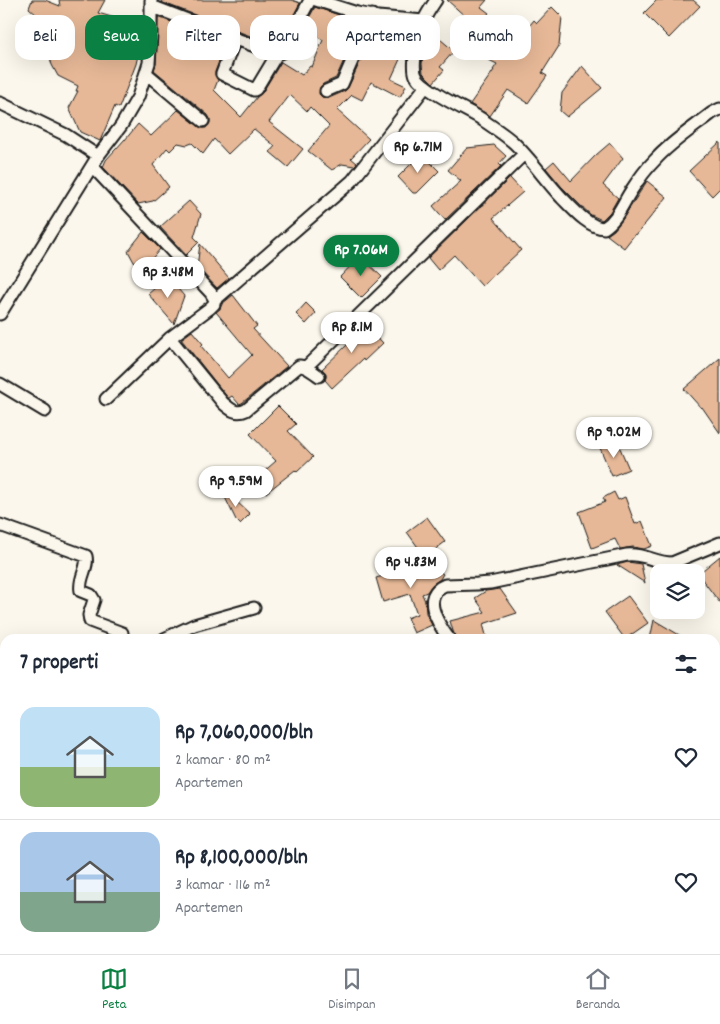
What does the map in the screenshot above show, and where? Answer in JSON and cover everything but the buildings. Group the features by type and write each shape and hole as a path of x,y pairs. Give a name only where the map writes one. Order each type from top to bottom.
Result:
{"street":[{"path":"302,15 310,0"},
{"path":"316,0 367,15"},
{"path":"427,15 436,0"},
{"path":"0,314 95,161 121,126 138,97 148,63 151,35 151,3 179,15"},
{"path":"227,60 222,74 254,90 273,60"},
{"path":"326,91 342,84 353,60"},
{"path":"415,60 414,70 417,78 426,86 479,117 514,143 576,212 597,228 604,228 609,225 630,192 654,160 712,113 720,109"},
{"path":"146,73 203,121"},
{"path":"106,399 170,338 210,308 215,300 352,181 426,86"},
{"path":"0,102 82,144 215,300"},
{"path":"306,367 524,154"},
{"path":"170,338 223,403 232,411 240,413 246,410 296,367 301,365 306,367 318,376"},
{"path":"0,384 45,411"},
{"path":"0,525 86,556 88,562 80,585 81,591 91,595 94,600 89,615 90,621 118,634"},
{"path":"445,634 434,611 432,602 432,597 437,589 445,585 490,583 633,554 665,563 672,563 720,543"},
{"path":"183,634 194,624 254,608"}]}
